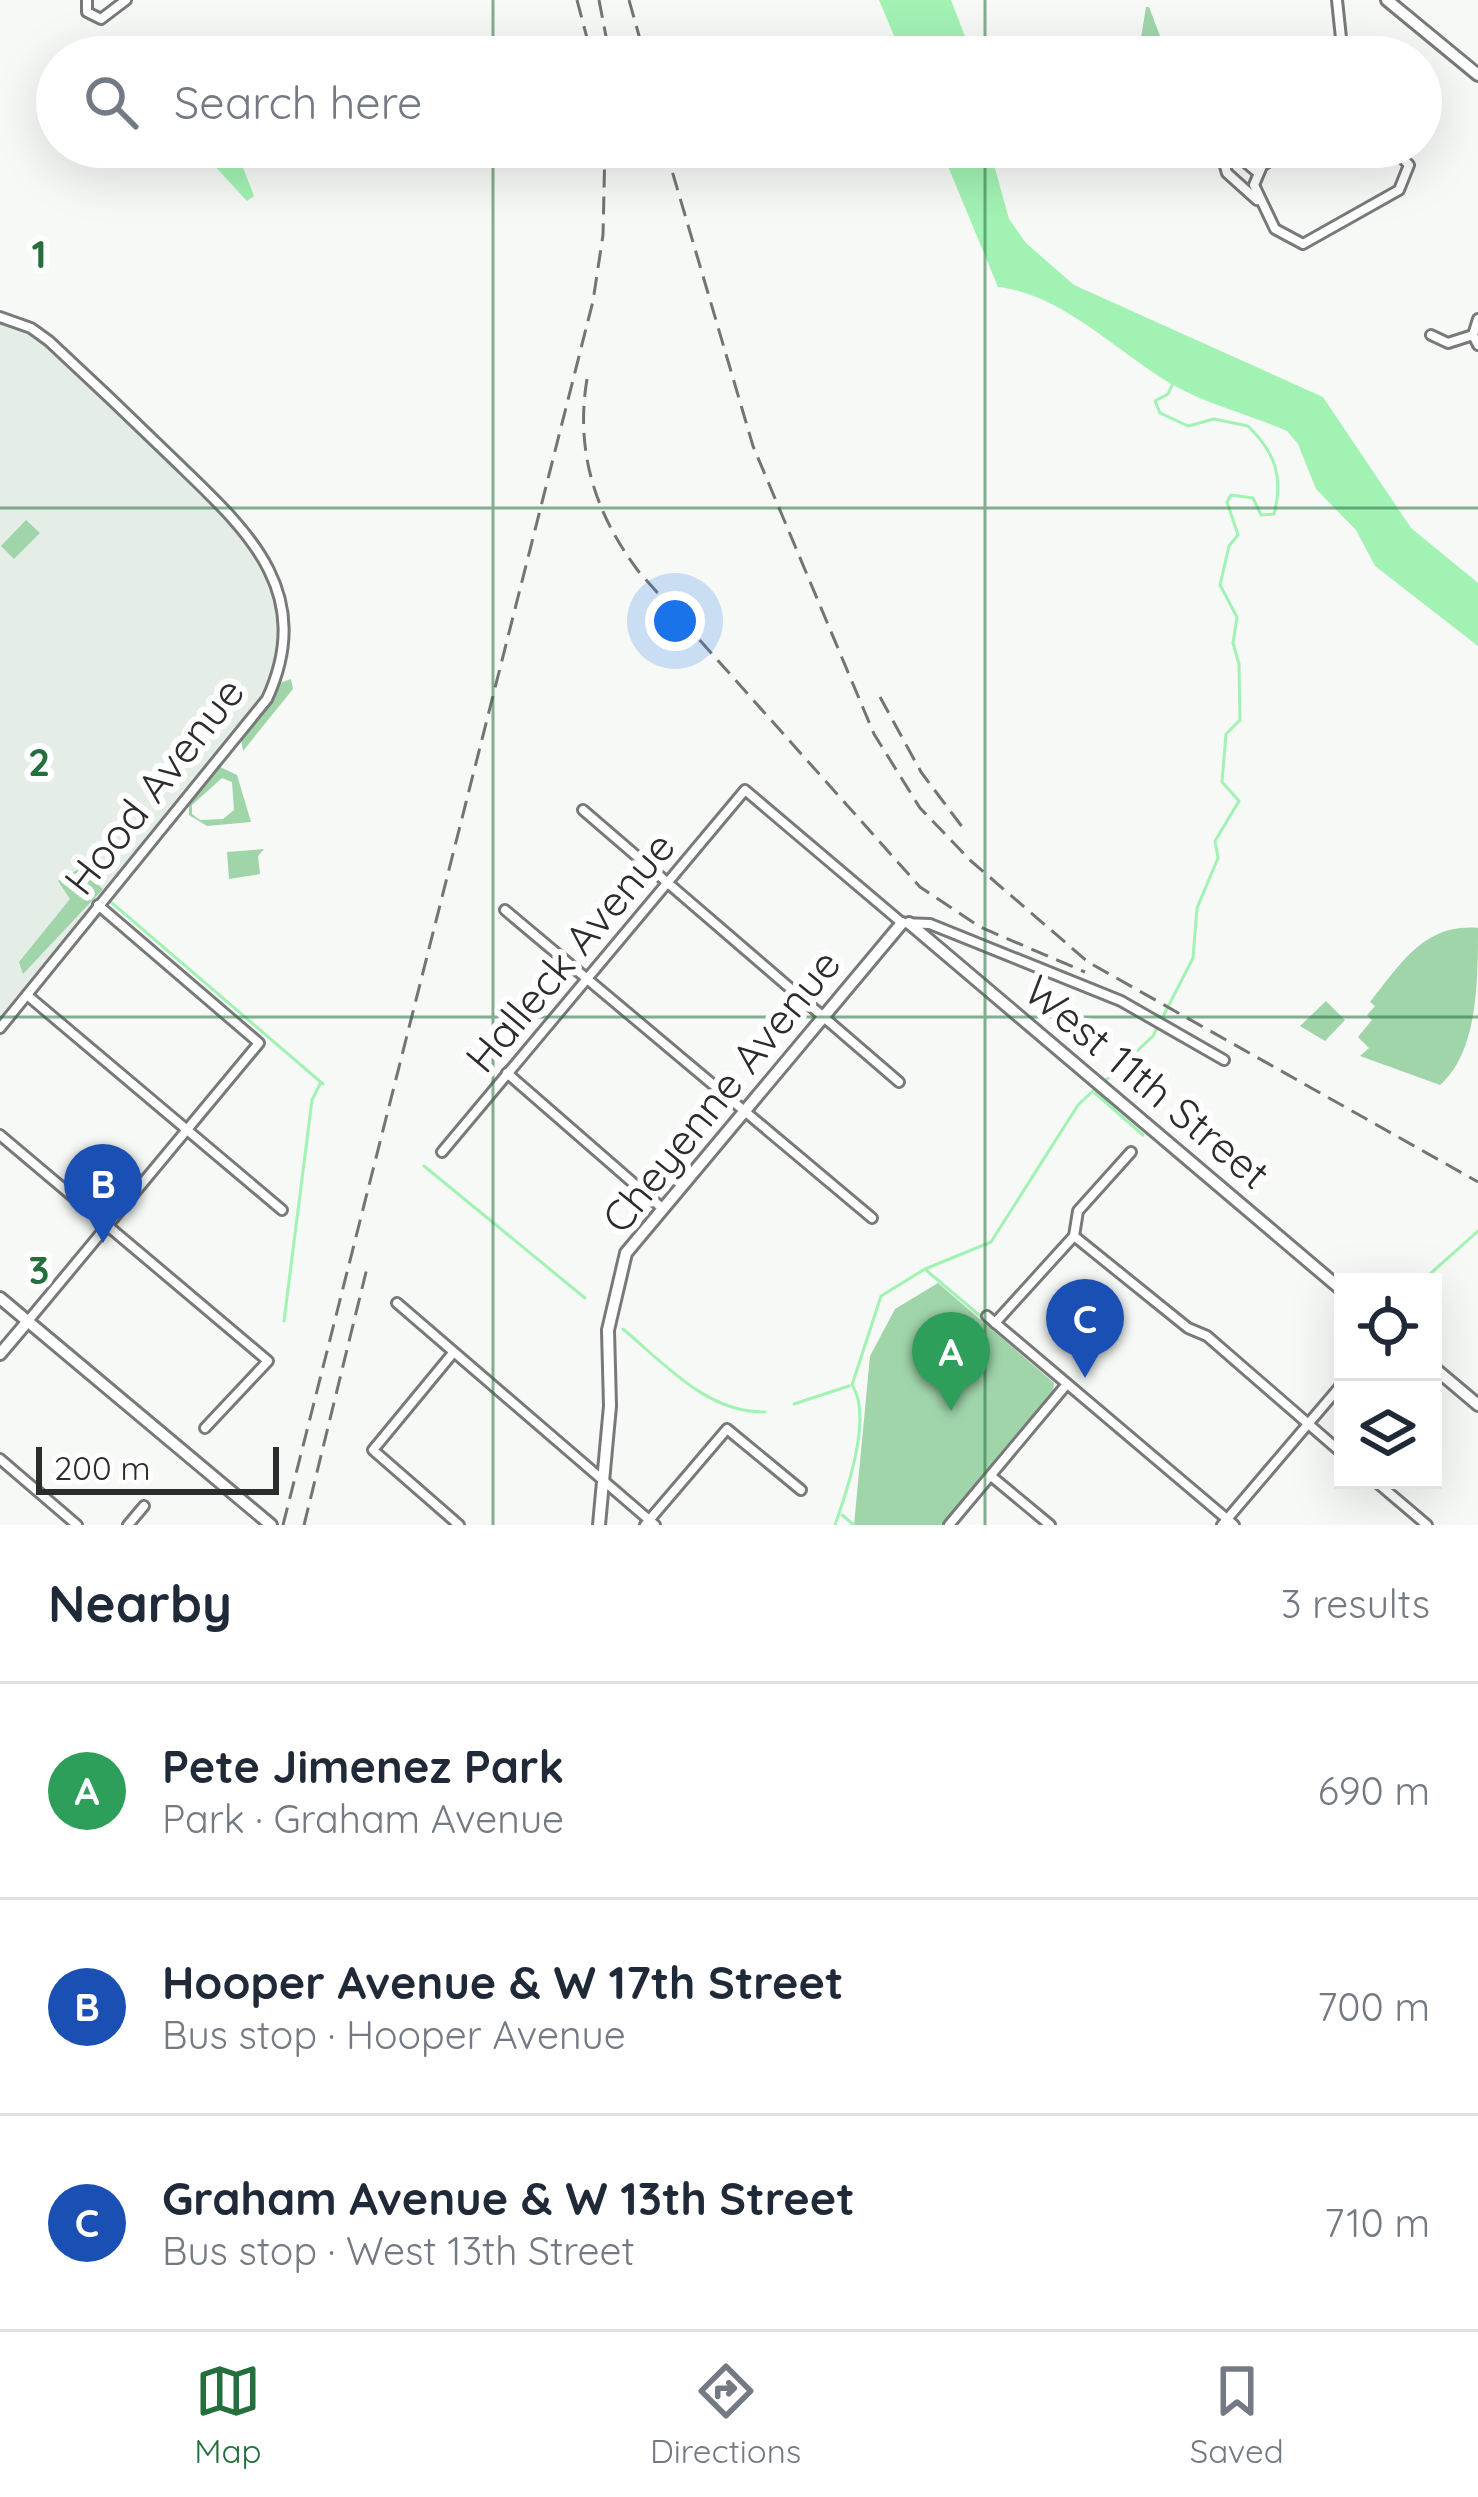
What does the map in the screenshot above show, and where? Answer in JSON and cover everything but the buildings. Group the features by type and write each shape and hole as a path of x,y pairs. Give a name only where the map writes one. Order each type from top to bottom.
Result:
{"street":[{"path":"87,0 87,12 94,19 108,16 127,0"},
{"path":"1337,0 1341,36"},
{"path":"1387,0 1431,36"},
{"path":"1442,45 1478,75"},
{"path":"1225,168 1258,201 1284,237 1303,244 1406,182 1408,168"},
{"path":"1252,168 1257,172 1258,201"},
{"path":"1257,172 1262,168"},
{"name":"Hood Avenue","path":"0,317 32,328 49,341 243,528 268,565 281,604 281,656 267,699 0,1028"},
{"path":"1478,319 1473,334 1478,345"},
{"path":"1431,335 1448,343 1473,334"},
{"name":"Halleck Avenue","path":"442,1152 745,790"},
{"name":"West 11th Street","path":"745,790 1334,1283"},
{"path":"583,810 899,1082"},
{"path":"0,1354 259,1043 98,905"},
{"path":"506,910 872,1218"},
{"path":"906,923 930,924 1121,1001 1224,1060"},
{"name":"Cheyenne Avenue","path":"599,1525 611,1298 626,1253 906,923"},
{"path":"27,995 282,1210"},
{"path":"507,1073 662,1208"},
{"path":"0,1135 268,1361 205,1428"},
{"path":"1131,1152 1078,1211 1074,1236 991,1320 1227,1523 1334,1395"},
{"path":"1074,1236 1188,1328 1207,1336 1334,1446"},
{"path":"0,1298 271,1525"},
{"path":"397,1303 649,1523 727,1430 801,1490"},
{"path":"453,1353 373,1450 459,1525"},
{"path":"1442,1375 1478,1405"},
{"path":"949,1525 1067,1384"},
{"path":"0,1459 77,1525"},
{"path":"991,1476 1050,1525"},
{"path":"1385,1489 1427,1525"},
{"path":"128,1525 144,1506"}],"shaded area":[{"path":"879,0 951,0 965,36 894,36"},
{"path":"1146,7 1149,7 1160,36 1141,36"},
{"path":"216,168 243,168 254,196 247,201"},
{"path":"949,168 995,168 1009,219 1026,243 1074,285 1323,397 1411,528 1478,583 1478,646 1375,566 1356,530 1316,489 1298,444 1287,431 1188,393 1068,313 1022,292 998,287"},
{"path":"0,317 31,328 242,528 272,573 283,624 281,656 266,699 0,1019"},
{"path":"26,520 40,533 14,559 1,546"},
{"path":"291,679 293,689 243,751 241,739 280,683"},
{"path":"218,766 237,775 251,822 207,826 189,815 189,803","holes":["222,778 232,782 234,810 223,819 200,820 192,814 192,805"]},
{"path":"264,849 258,856 260,874 229,879 227,852"},
{"path":"79,869 103,889 23,974 19,962 70,899 58,881"},
{"path":"1478,928 1473,1014 1453,1071 1440,1085 1360,1056 1369,1048 1358,1037 1372,1020 1367,1015 1375,1006 1370,1002 1403,961 1443,932"},
{"path":"1326,1001 1345,1020 1325,1041 1300,1026"},
{"path":"938,1283 1054,1383 1053,1390 941,1525 854,1525 870,1356 895,1309"}],"waterway":[{"path":"1103,1083 1153,1036 1193,958 1197,908 1218,858 1215,841 1239,801 1222,782 1226,734 1240,720 1239,664 1233,643 1237,617 1220,585 1229,546 1238,535 1227,502 1231,495 1253,498 1261,515 1274,514 1277,501 1275,466 1248,426 1214,419 1188,426 1160,413 1155,401 1168,394 1173,383"},
{"path":"112,903 323,1084"},
{"path":"284,1321 312,1100 321,1082"},
{"path":"835,1525 859,1434 858,1399 852,1385 881,1296 925,1269 991,1242 1078,1105 1095,1089"},
{"path":"1095,1093 1143,1135"},
{"path":"424,1166 585,1298"},
{"path":"1431,1273 1478,1231"},
{"path":"926,1270 985,1320"},
{"path":"623,1329 706,1395 744,1410 765,1412"},
{"path":"794,1404 849,1386"},
{"path":"842,1515 854,1525"}],"railway":[{"path":"577,0 586,36"},
{"path":"599,0 606,36"},
{"path":"629,0 639,36"},
{"path":"283,1525 593,301 603,235 605,168"},
{"path":"671,168 753,446 874,734 920,808 971,861 1088,962 1478,1182"},
{"path":"587,379 584,431 592,481 611,528 639,572 920,887 980,927 1085,972"},
{"path":"880,697 921,772 966,832"},
{"path":"304,1525 368,1264"}],"place":[{"name":"Hooper Avenue & W 17th Street","path":"103,1243"},
{"name":"Graham Avenue & W 13th Street","path":"1085,1378"},
{"name":"Pete Jimenez Park","path":"951,1411"}]}
